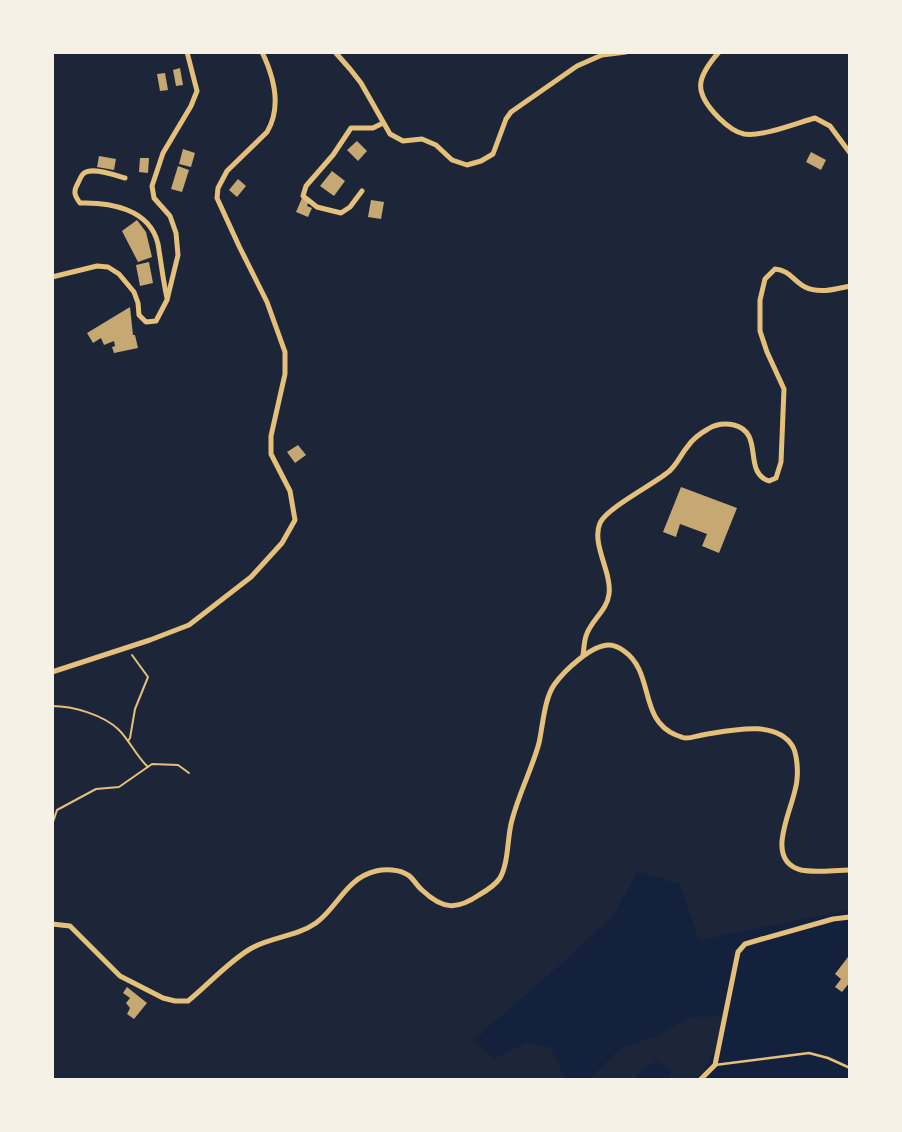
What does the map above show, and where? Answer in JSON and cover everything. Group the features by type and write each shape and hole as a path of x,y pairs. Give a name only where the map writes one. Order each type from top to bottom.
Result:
{"street":[{"path":"52,277 96,266 108,267 119,274 134,292 138,303 139,315 146,322 156,321 167,300 178,255 176,233 170,216 154,198 152,186 163,153 191,106 197,91 187,52"},
{"path":"52,672 150,640 189,625 252,577 282,543 295,520 290,491 271,454 271,436 285,374 285,352 267,302 217,198 218,188 227,172 267,132 272,124 276,97 262,52"},
{"path":"335,52 361,83 390,134 403,141 422,139 436,145 452,160 467,165 481,161 493,154 506,119 511,112 577,66 602,54 626,52"},
{"path":"719,52 705,68 700,86 707,106 729,128 745,134 772,131 815,118 830,126 850,153"},
{"path":"362,191 350,207 341,213 317,207 303,196 306,186 333,155 350,128 373,128 383,123"},
{"path":"125,178 90,171 83,174 74,189 75,197 80,202 108,203 131,211 146,223 157,243 167,300"},
{"path":"583,655 586,636 606,607 610,592 598,538 600,523 610,510 669,472 689,444 709,428 722,424 735,425 745,430 751,439 757,472 762,479 769,481 776,478 782,462 784,389 767,352 760,331 760,300 765,279 775,269 784,270 806,288 828,291 850,286"},
{"path":"52,924 70,926 120,976 163,998 175,1001 188,1001 213,978 252,948 298,932 316,923 361,876 378,870 395,870 408,875 422,891 436,902 453,907 464,905 483,893 500,878 512,820 538,744 544,712 553,686 583,655 608,645 618,647 633,657 641,674 655,717 664,730 685,738 763,728 779,733 792,746 796,758 798,780 787,816 781,847 782,856 786,862 800,870 850,870"},
{"path":"700,1080 715,1065 738,952 745,944 850,916"}],"lane":[{"path":"715,1065 809,1053 828,1058 850,1068"}],"path":[{"path":"126,647 148,677 135,708 130,738 127,742"},
{"path":"52,706 78,709 107,720 119,730 139,759 148,768"},
{"path":"52,825 57,810 96,789 119,787 152,764 178,764 189,773"}],"shaded area":[{"path":"52,53 849,53 849,910 699,940 680,884 638,871 614,914 561,964 473,1040 494,1059 527,1043 551,1048 565,1079 53,1079"},
{"path":"723,1016 713,1053 704,1070 698,1076 688,1080 668,1079 672,1069 656,1061 637,1074 636,1079 590,1080 623,1047 655,1037 692,1017"}],"building":[{"path":"180,68 183,85 176,86 173,70"},
{"path":"165,73 168,90 160,91 157,74"},
{"path":"357,141 367,151 358,161 347,150"},
{"path":"183,149 195,153 191,167 179,164"},
{"path":"811,152 826,160 821,170 806,162"},
{"path":"99,156 116,159 114,170 97,167"},
{"path":"140,158 149,158 148,173 139,172"},
{"path":"178,166 189,170 182,192 171,189"},
{"path":"332,171 345,181 334,196 320,186"},
{"path":"238,179 246,186 237,197 229,190"},
{"path":"302,198 309,201 307,206 312,208 308,217 296,212"},
{"path":"371,200 384,202 381,219 368,217"},
{"path":"137,220 146,232 152,257 138,262 122,231"},
{"path":"149,262 153,283 140,286 136,265"},
{"path":"130,307 133,335 135,335 138,348 114,353 112,347 115,346 114,341 104,345 101,338 93,343 87,333"},
{"path":"298,445 306,455 295,463 287,452"},
{"path":"681,487 737,508 719,553 702,546 707,534 680,524 676,537 663,532"},
{"path":"848,957 850,958 850,982 842,992 835,987 841,979 835,974"},
{"path":"127,987 147,1003 134,1019 127,1014 130,1008 126,1003 130,998 123,993"}]}
